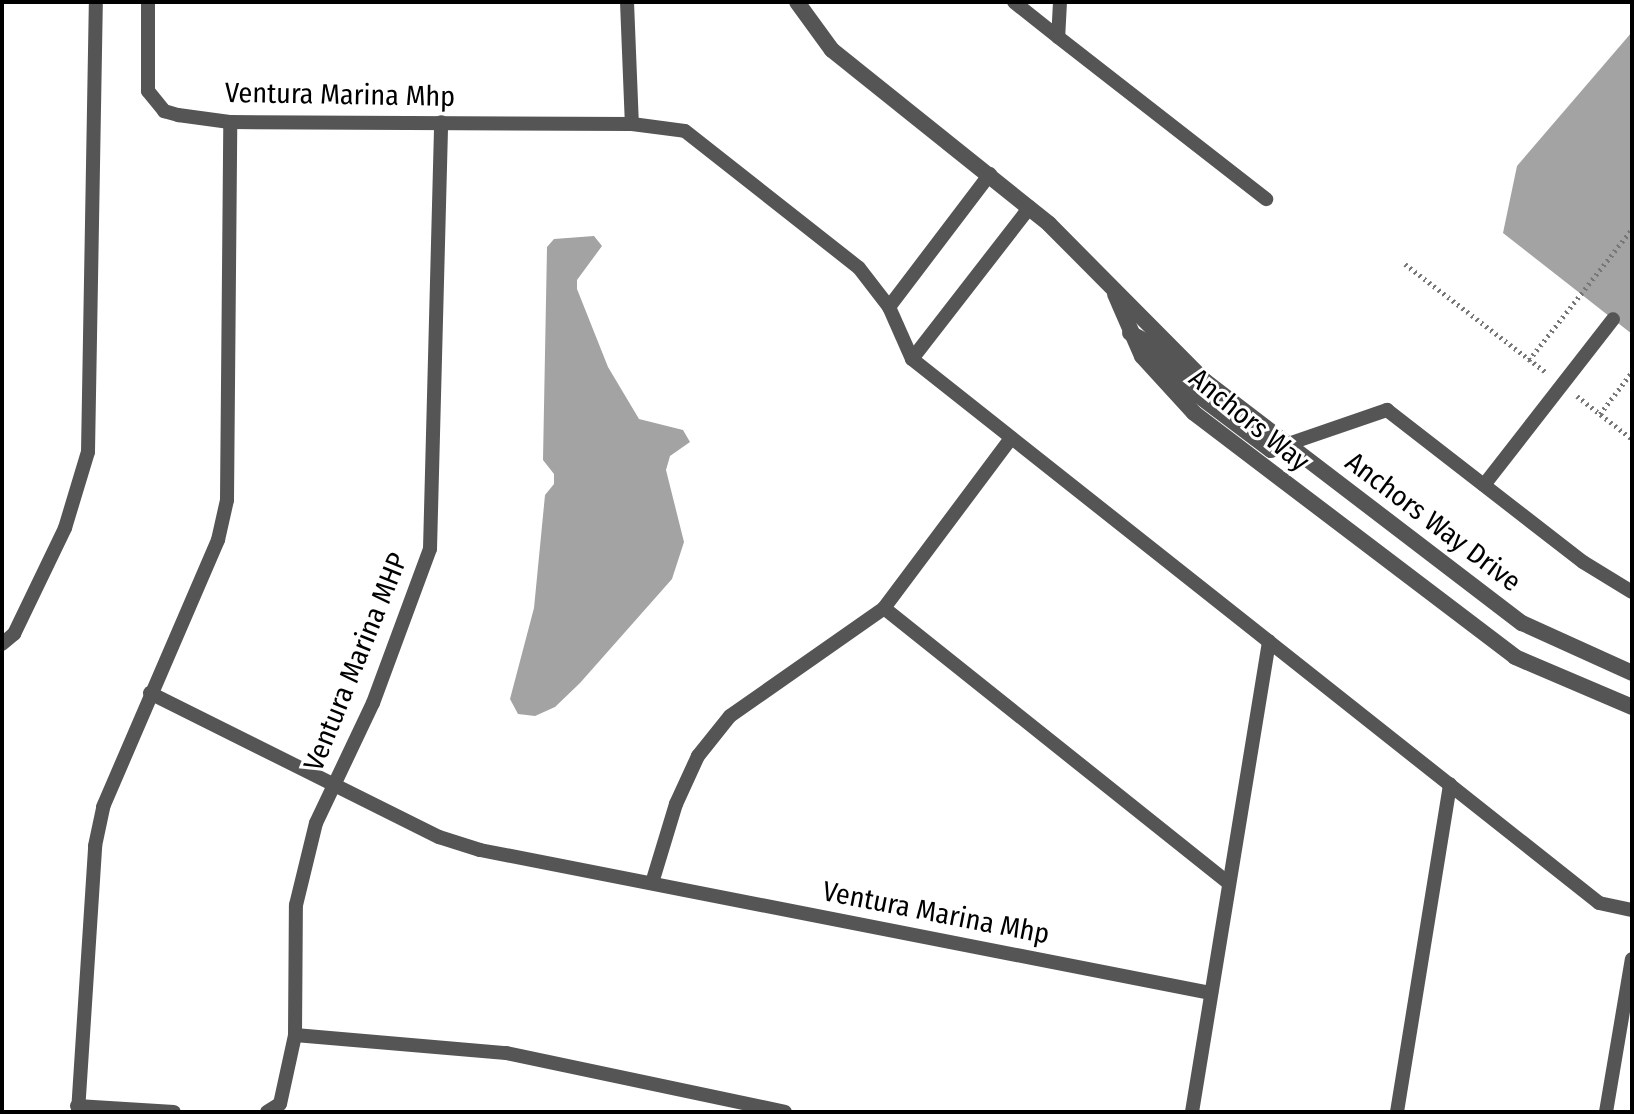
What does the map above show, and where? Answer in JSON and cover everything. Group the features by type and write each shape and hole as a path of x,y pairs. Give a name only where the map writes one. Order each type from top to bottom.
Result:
{"street":[{"name":"Anchors Way","path":"797,2 832,50 1030,207 1113,289 1129,332 1160,379 1194,413 1502,648 1542,672 1632,707"},
{"name":"Anchors Way Drive","path":"1113,289 1205,381 1522,623 1632,673"},
{"path":"1129,332 1151,344 1190,389 1271,450 1288,444"}],"lane":[{"path":"2,644 14,634 65,528 88,452 96,2"},
{"name":"Ventura Marina Mhp","path":"148,2 148,91 154,102 178,115 230,122 632,124 685,131 859,268 889,307 912,359 1599,903 1632,910"},
{"path":"627,2 632,124"},
{"path":"1014,2 1266,199"},
{"path":"1058,37 1060,2"},
{"name":"Ventura Marina MHP","path":"78,1109 95,846 112,781 218,540 227,500 230,122"},
{"name":"Ventura Marina MHP","path":"267,1112 280,1104 295,1035 296,905 316,823 373,703 430,549 441,122"},
{"path":"889,307 990,174"},
{"path":"912,359 1030,207"},
{"path":"1484,485 1613,319"},
{"path":"1288,444 1387,410 1583,562 1632,592"},
{"path":"652,883 676,804 698,756 730,716 884,608 1011,438"},
{"path":"884,608 1229,883"},
{"path":"1192,1112 1269,641"},
{"name":"Ventura Marina Mhp","path":"150,693 439,837 480,850 1211,993"},
{"path":"1397,1112 1450,784"},
{"path":"1606,1112 1632,959"},
{"path":"295,1035 506,1053 785,1112"},
{"path":"78,1109 174,1112"}],"path":[{"path":"1529,360 1632,229"},
{"path":"1405,264 1632,439"},
{"path":"1600,414 1632,372"}],"shaded area":[{"path":"1632,32 1632,334 1503,233 1517,166"},
{"path":"594,236 602,246 577,280 577,289 608,367 639,419 683,430 690,442 670,456 666,470 684,542 672,579 580,683 555,707 535,716 518,714 510,699 534,608 545,495 554,484 554,474 543,460 547,247 554,239"}]}
